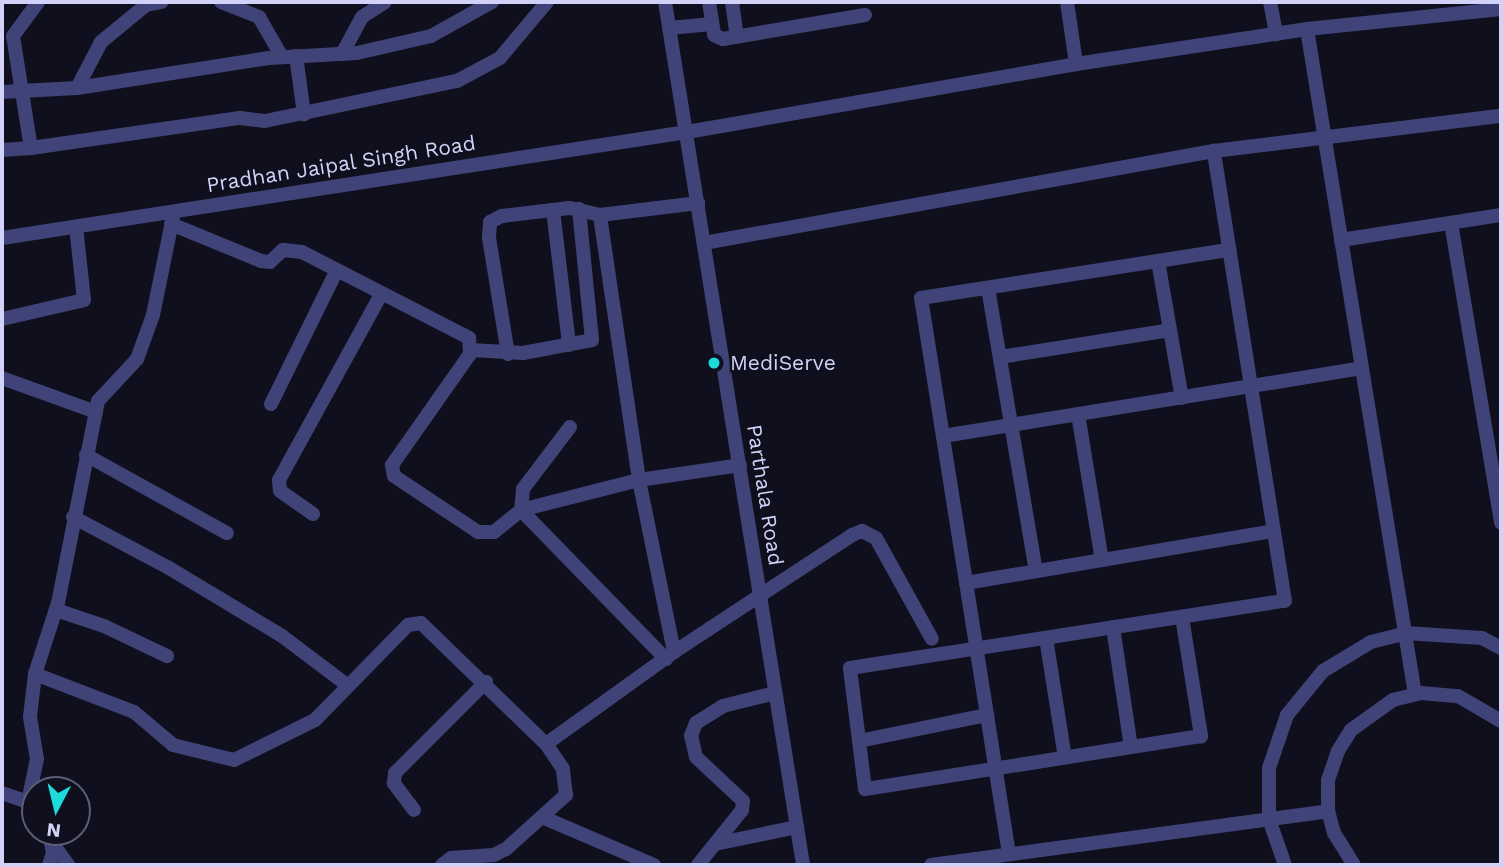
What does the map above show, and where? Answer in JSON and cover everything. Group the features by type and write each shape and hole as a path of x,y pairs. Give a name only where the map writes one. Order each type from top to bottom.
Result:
{"street":[{"path":"31,148 13,36 38,2"},
{"path":"77,88 101,42 146,5 162,2"},
{"path":"221,2 259,17 289,57 303,114"},
{"path":"342,54 362,17 386,2"},
{"path":"2,92 23,93 77,88 289,57 342,54 431,36 492,2"},
{"path":"2,150 240,118 265,121 457,81 500,58 547,2"},
{"name":"Parthala Road","path":"665,2 803,865"},
{"path":"709,2 716,38 737,37 864,15"},
{"path":"732,2 737,37"},
{"path":"1067,2 1076,64"},
{"path":"1270,2 1276,34"},
{"name":"Pradhan Jaipal Singh Road","path":"2,238 76,226 173,217 1076,64 1307,29 1501,9"},
{"path":"669,28 712,23"},
{"path":"1307,29 1415,694"},
{"path":"704,243 1214,151 1324,140 1501,116"},
{"path":"1182,617 1200,736 865,789 850,668 1285,601 1214,151"},
{"path":"508,354 488,228 502,216 553,209 579,209 600,215 698,204"},
{"path":"553,209 569,345"},
{"path":"471,350 508,354 593,340 579,209"},
{"path":"600,215 639,480 670,655"},
{"path":"1341,240 1501,215"},
{"path":"35,776 37,759 30,717 35,674 56,610 72,517 96,412 110,386 128,374 137,359 153,315 173,217 261,261 270,262 283,250 292,248 469,338 471,350 394,457 392,471 478,532 494,532 521,510 639,480 740,466"},
{"path":"1451,223 1501,523"},
{"path":"2,319 83,300 76,226"},
{"path":"1009,854 921,299 1229,250"},
{"path":"1158,261 1182,398"},
{"path":"271,404 337,270"},
{"path":"988,288 1036,571"},
{"path":"313,514 280,491 279,480 382,293"},
{"path":"1000,357 1170,330"},
{"path":"943,436 1362,368"},
{"path":"2,379 96,412"},
{"path":"1079,414 1102,560"},
{"path":"521,510 523,489 570,426"},
{"path":"86,455 227,533"},
{"path":"521,510 670,655"},
{"path":"72,517 169,568 282,636 347,685"},
{"path":"966,583 1274,531"},
{"path":"546,744 670,655 761,598 852,535 869,532 932,639"},
{"path":"56,610 104,626 167,656"},
{"path":"35,674 134,712 173,745 234,760 306,726 413,622 431,630 546,744 567,781 566,795 495,855 451,858 442,865"},
{"path":"1113,627 1131,747"},
{"path":"1285,865 1269,819 1269,768 1287,715 1323,671 1371,642 1406,633 1482,638 1501,648"},
{"path":"1046,638 1065,758"},
{"path":"414,810 394,783 395,773 486,682"},
{"path":"698,865 743,801 696,757 691,736 696,723 714,711 775,693"},
{"path":"1354,865 1334,833 1328,811 1328,780 1338,751 1351,730 1376,709 1415,694 1458,696 1501,721"},
{"path":"859,741 987,715"},
{"path":"2,793 21,801"},
{"path":"930,865 1328,811"},
{"path":"542,817 654,865"},
{"path":"715,844 796,827"},
{"path":"49,865 50,846"},
{"path":"56,846 68,865"}],"place":[{"name":"MediServe","path":"714,363"}]}
